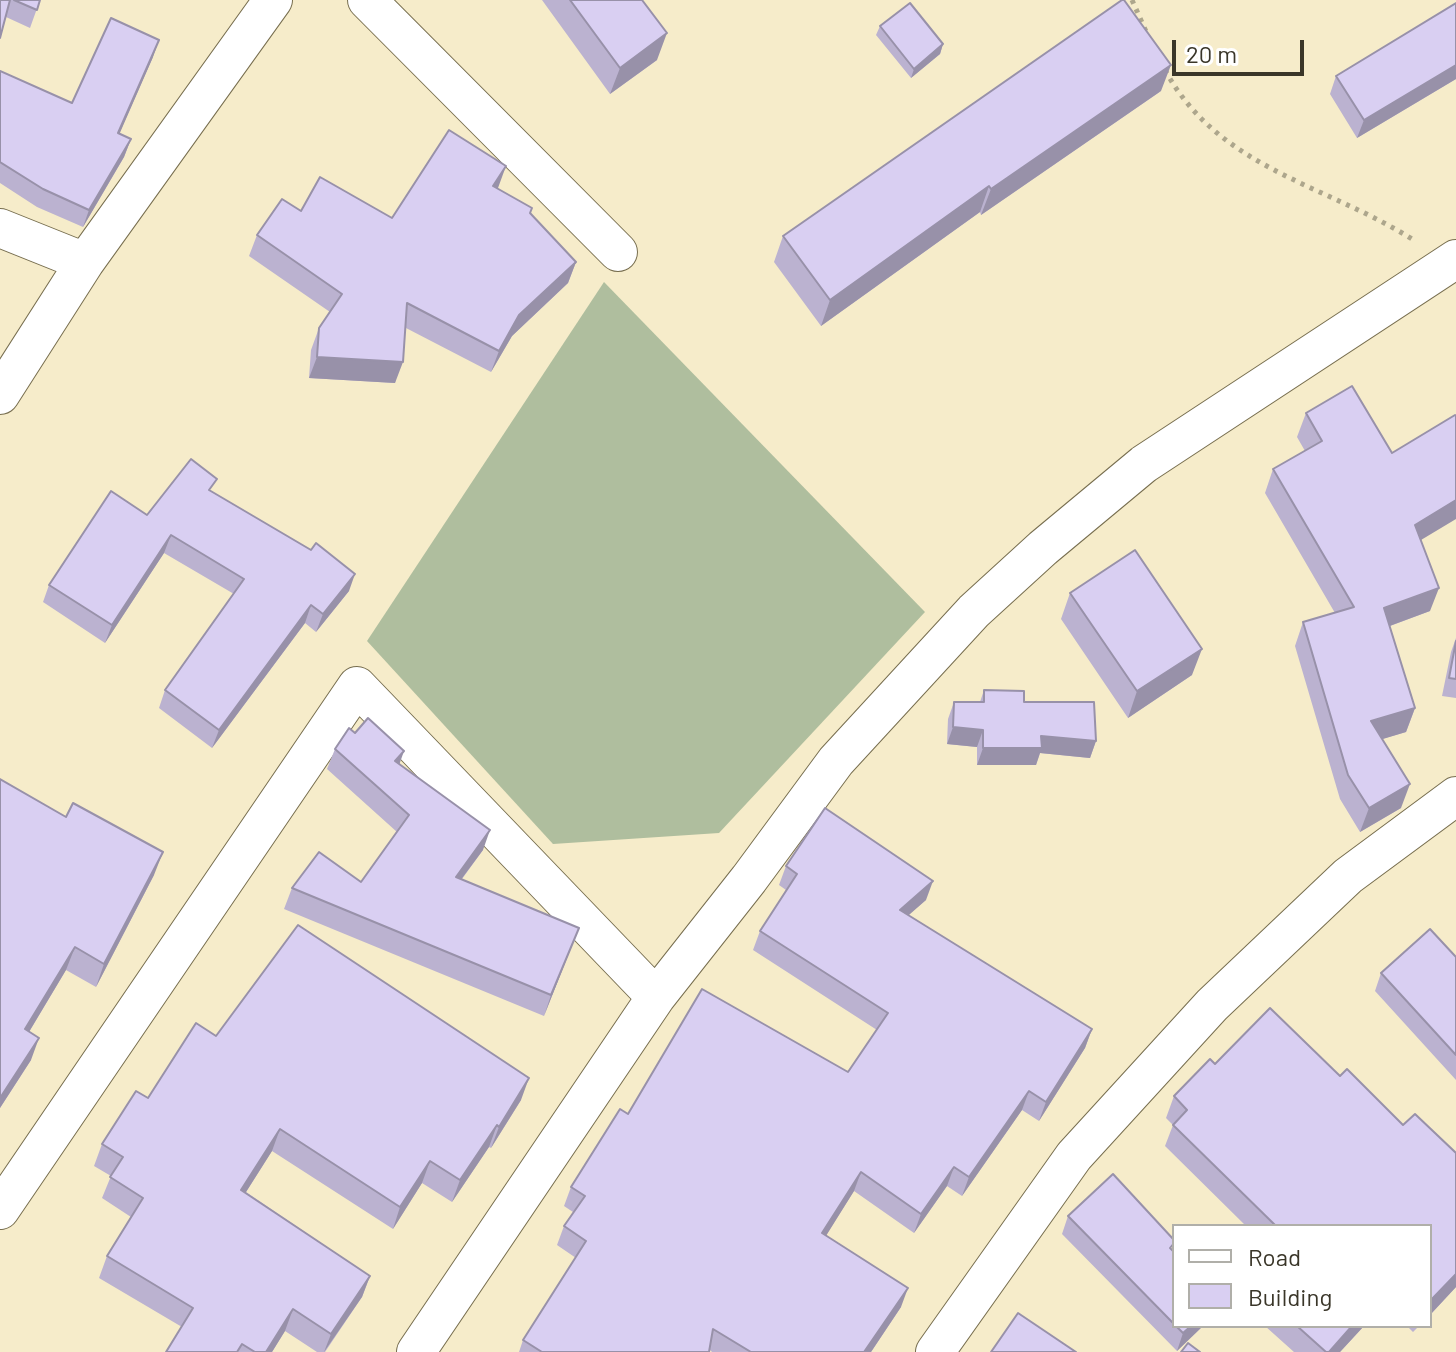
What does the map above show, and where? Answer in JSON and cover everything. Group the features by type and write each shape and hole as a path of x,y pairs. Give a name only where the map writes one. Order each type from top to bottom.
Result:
{"street":[{"path":"0,395 85,262 273,0"},
{"path":"367,0 618,252"},
{"path":"0,228 85,262"},
{"path":"416,1352 656,997 836,761 997,590 1144,464 1453,261"},
{"path":"0,1210 357,686 656,997"},
{"path":"935,1352 1074,1156 1212,1005 1348,876 1456,796"}],"path":[{"path":"1132,0 1153,48"},
{"path":"1159,59 1178,94 1220,139 1262,166 1374,215 1453,261"}],"green space":[{"path":"604,282 925,612 719,833 553,844 367,641"}],"building":[{"path":"0,0 10,0 0,38"},
{"path":"14,0 40,0 37,10"},
{"path":"570,0 642,0 667,33 620,68"},
{"path":"1122,0 1171,65 991,189 989,186 830,300 783,236"},
{"path":"910,3 943,44 914,69 880,26"},
{"path":"1456,3 1456,65 1364,120 1336,76"},
{"path":"111,18 159,40 118,133 131,139 89,210 43,189 0,162 0,71 72,103"},
{"path":"449,130 506,166 493,186 532,208 530,213 576,262 519,315 499,351 407,303 403,362 317,357 319,328 342,294 257,235 282,199 301,211 320,177 392,218"},
{"path":"1352,386 1392,453 1456,416 1456,500 1415,525 1439,588 1384,608 1415,708 1371,721 1410,784 1369,808 1348,775 1303,622 1354,607 1273,469 1322,441 1306,413"},
{"path":"191,459 217,479 209,490 311,550 316,543 355,574 323,614 311,605 219,730 165,690 244,579 171,535 112,625 49,585 111,491 147,515"},
{"path":"1135,550 1202,649 1137,691 1070,593"},
{"path":"1456,641 1456,679 1449,678"},
{"path":"984,690 1024,691 1024,702 1094,702 1096,741 1041,736 1042,748 983,748 983,730 953,727 954,702 984,702"},
{"path":"368,718 404,751 395,761 490,830 456,877 579,928 551,995 292,888 319,852 361,882 409,815 335,749 349,728 355,733"},
{"path":"0,779 66,817 73,803 163,852 104,964 75,947 25,1029 39,1038 0,1098"},
{"path":"825,808 933,881 900,910 1092,1029 1046,1102 1029,1091 969,1177 954,1167 921,1214 861,1172 822,1233 908,1288 864,1352 751,1352 713,1329 709,1352 542,1352 523,1340 586,1241 564,1226 585,1196 571,1187 620,1109 628,1114 702,989 848,1072 888,1013 760,931 797,874 786,866"},
{"path":"298,925 529,1078 499,1127 497,1125 460,1180 430,1161 400,1207 280,1129 241,1190 370,1276 331,1334 293,1309 266,1352 255,1352 242,1344 237,1352 166,1352 193,1308 107,1256 143,1198 110,1177 123,1157 102,1144 136,1091 148,1098 196,1023 216,1036"},
{"path":"1430,929 1456,957 1456,1055 1381,973"},
{"path":"1270,1008 1340,1076 1347,1069 1403,1125 1415,1114 1456,1153 1456,1274 1432,1299 1432,1224 1274,1224 1173,1125 1187,1110 1174,1096 1210,1059 1215,1064"},
{"path":"1113,1174 1172,1238 1172,1322 1068,1216"},
{"path":"1018,1313 1076,1352 991,1352"},
{"path":"1299,1328 1350,1328 1326,1352"},
{"path":"1188,1343 1200,1352 1181,1352"}]}
